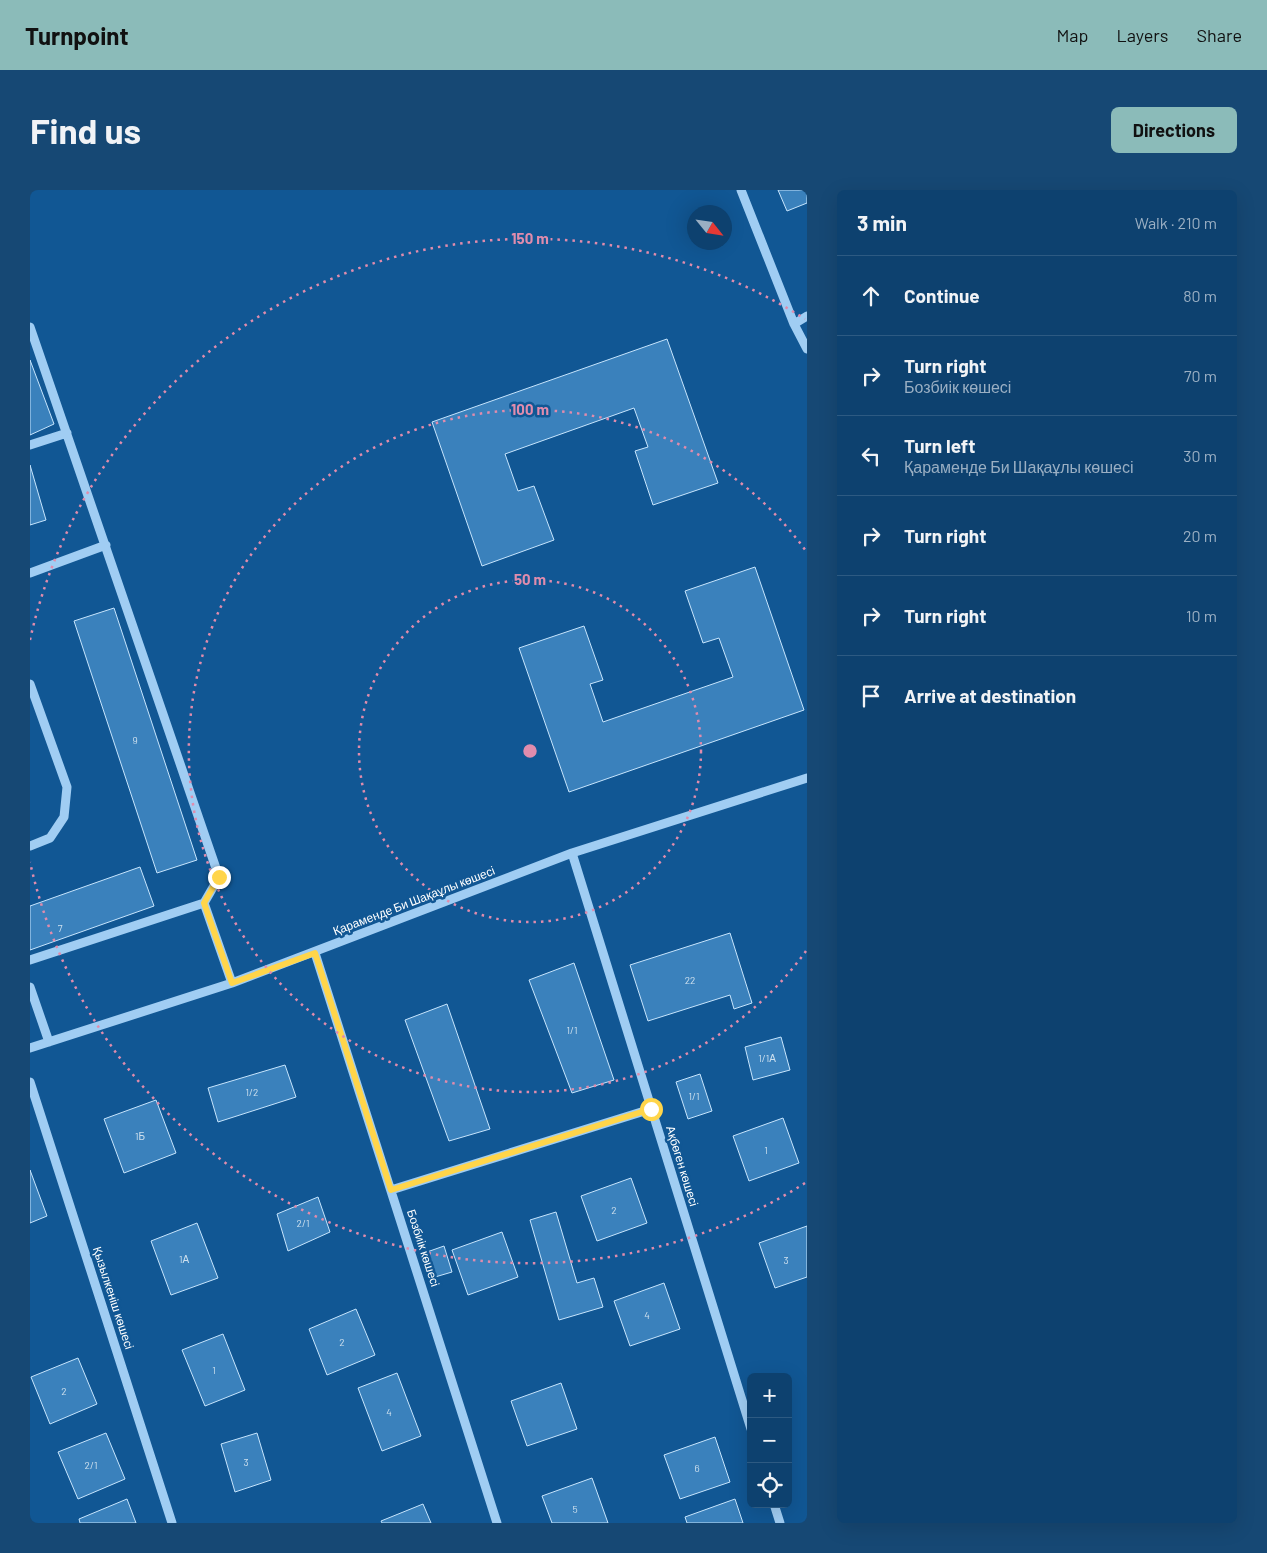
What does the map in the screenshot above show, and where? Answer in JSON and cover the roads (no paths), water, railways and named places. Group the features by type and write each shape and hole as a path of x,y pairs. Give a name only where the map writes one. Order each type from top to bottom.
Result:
{"street":[{"path":"741,190 794,324 807,350"},
{"path":"794,324 807,316"},
{"path":"30,327 215,860 219,877 204,903 30,960"},
{"path":"30,445 67,433"},
{"path":"30,573 106,545"},
{"path":"30,684 67,787 64,817 50,838 30,846"},
{"name":"Қараменде Би Шақаұлы көшесі","path":"30,1048 232,983 315,953 572,853 807,778"},
{"name":"Ақбөген көшесі","path":"572,853 748,1418"},
{"path":"204,903 232,983"},
{"name":"Бозбиік көшесі","path":"315,953 497,1523"},
{"path":"30,987 50,1042"},
{"name":"Қызылкеніш көшесі","path":"30,1082 172,1523"},
{"path":"391,1190 651,1109"},
{"path":"775,1508 780,1523"}]}
